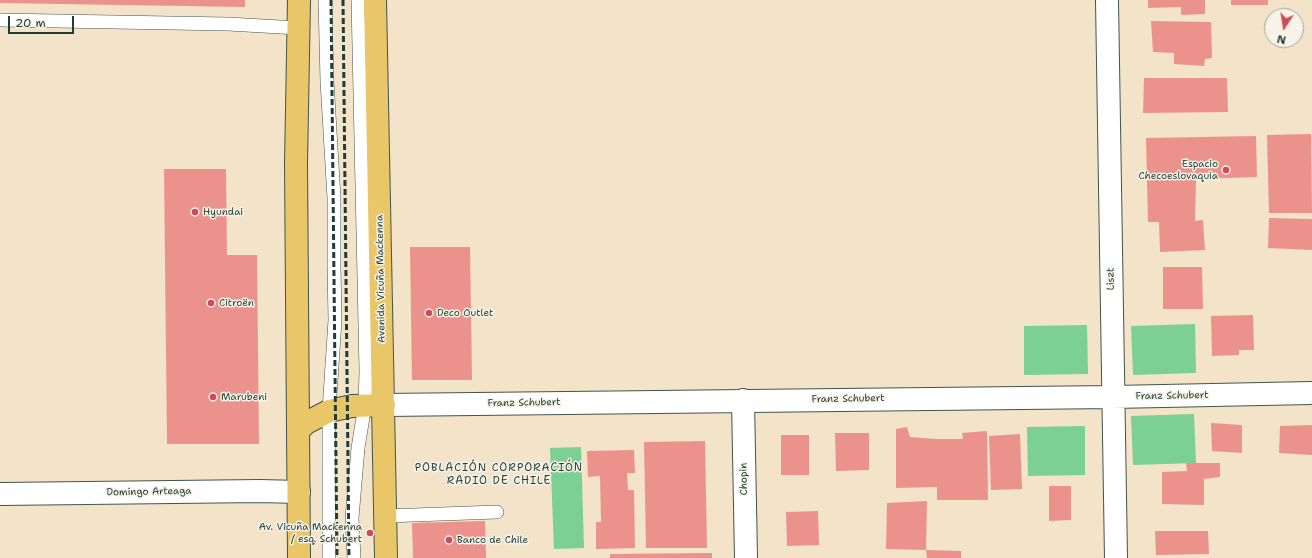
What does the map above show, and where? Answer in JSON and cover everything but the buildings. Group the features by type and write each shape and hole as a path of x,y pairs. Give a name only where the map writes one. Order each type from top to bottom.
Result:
{"main road":[{"path":"299,0 296,157 299,558"},
{"name":"Avenida Vicuña Mackenna","path":"375,0 374,405 386,516 386,558"},
{"path":"298,431 306,423 329,411 341,408 374,405"}],"street":[{"name":"Liszt","path":"1107,0 1116,558"},
{"name":"Franz Schubert","path":"374,405 1312,393"},
{"name":"Chopin","path":"743,400 746,558"},
{"name":"Domingo Arteaga","path":"0,494 260,491 299,492"}],"lane":[{"path":"325,0 327,81 334,198 335,320 329,411 330,558"},
{"path":"354,558 352,518 358,448 374,405 366,363 358,0"},
{"path":"0,20 228,24 298,28"},
{"path":"386,516 497,512"}],"green space":[{"path":"1195,324 1196,373 1133,375 1131,326"},
{"path":"1087,325 1088,374 1024,375 1024,326"},
{"path":"1194,414 1196,463 1133,465 1131,416"},
{"path":"1085,426 1085,475 1028,476 1027,427"},
{"path":"581,447 584,548 554,549 550,448"}],"railway":[{"path":"331,0 337,558"},
{"path":"343,0 349,558"}],"place":[{"name":"Espacio Checoeslovaquia","path":"1226,170"},
{"name":"Hyundai","path":"195,212"},
{"name":"Citroën","path":"211,303"},
{"name":"Deco Outlet","path":"429,313"},
{"name":"Marubeni","path":"213,397"},
{"name":"Av. Vicuña Mackenna / esq. Schubert","path":"370,533"},
{"name":"Banco de Chile","path":"449,540"}],"district":[{"name":"POBLACIÓN CORPORACIÓN RADIO DE CHILE","path":"499,474"}]}
